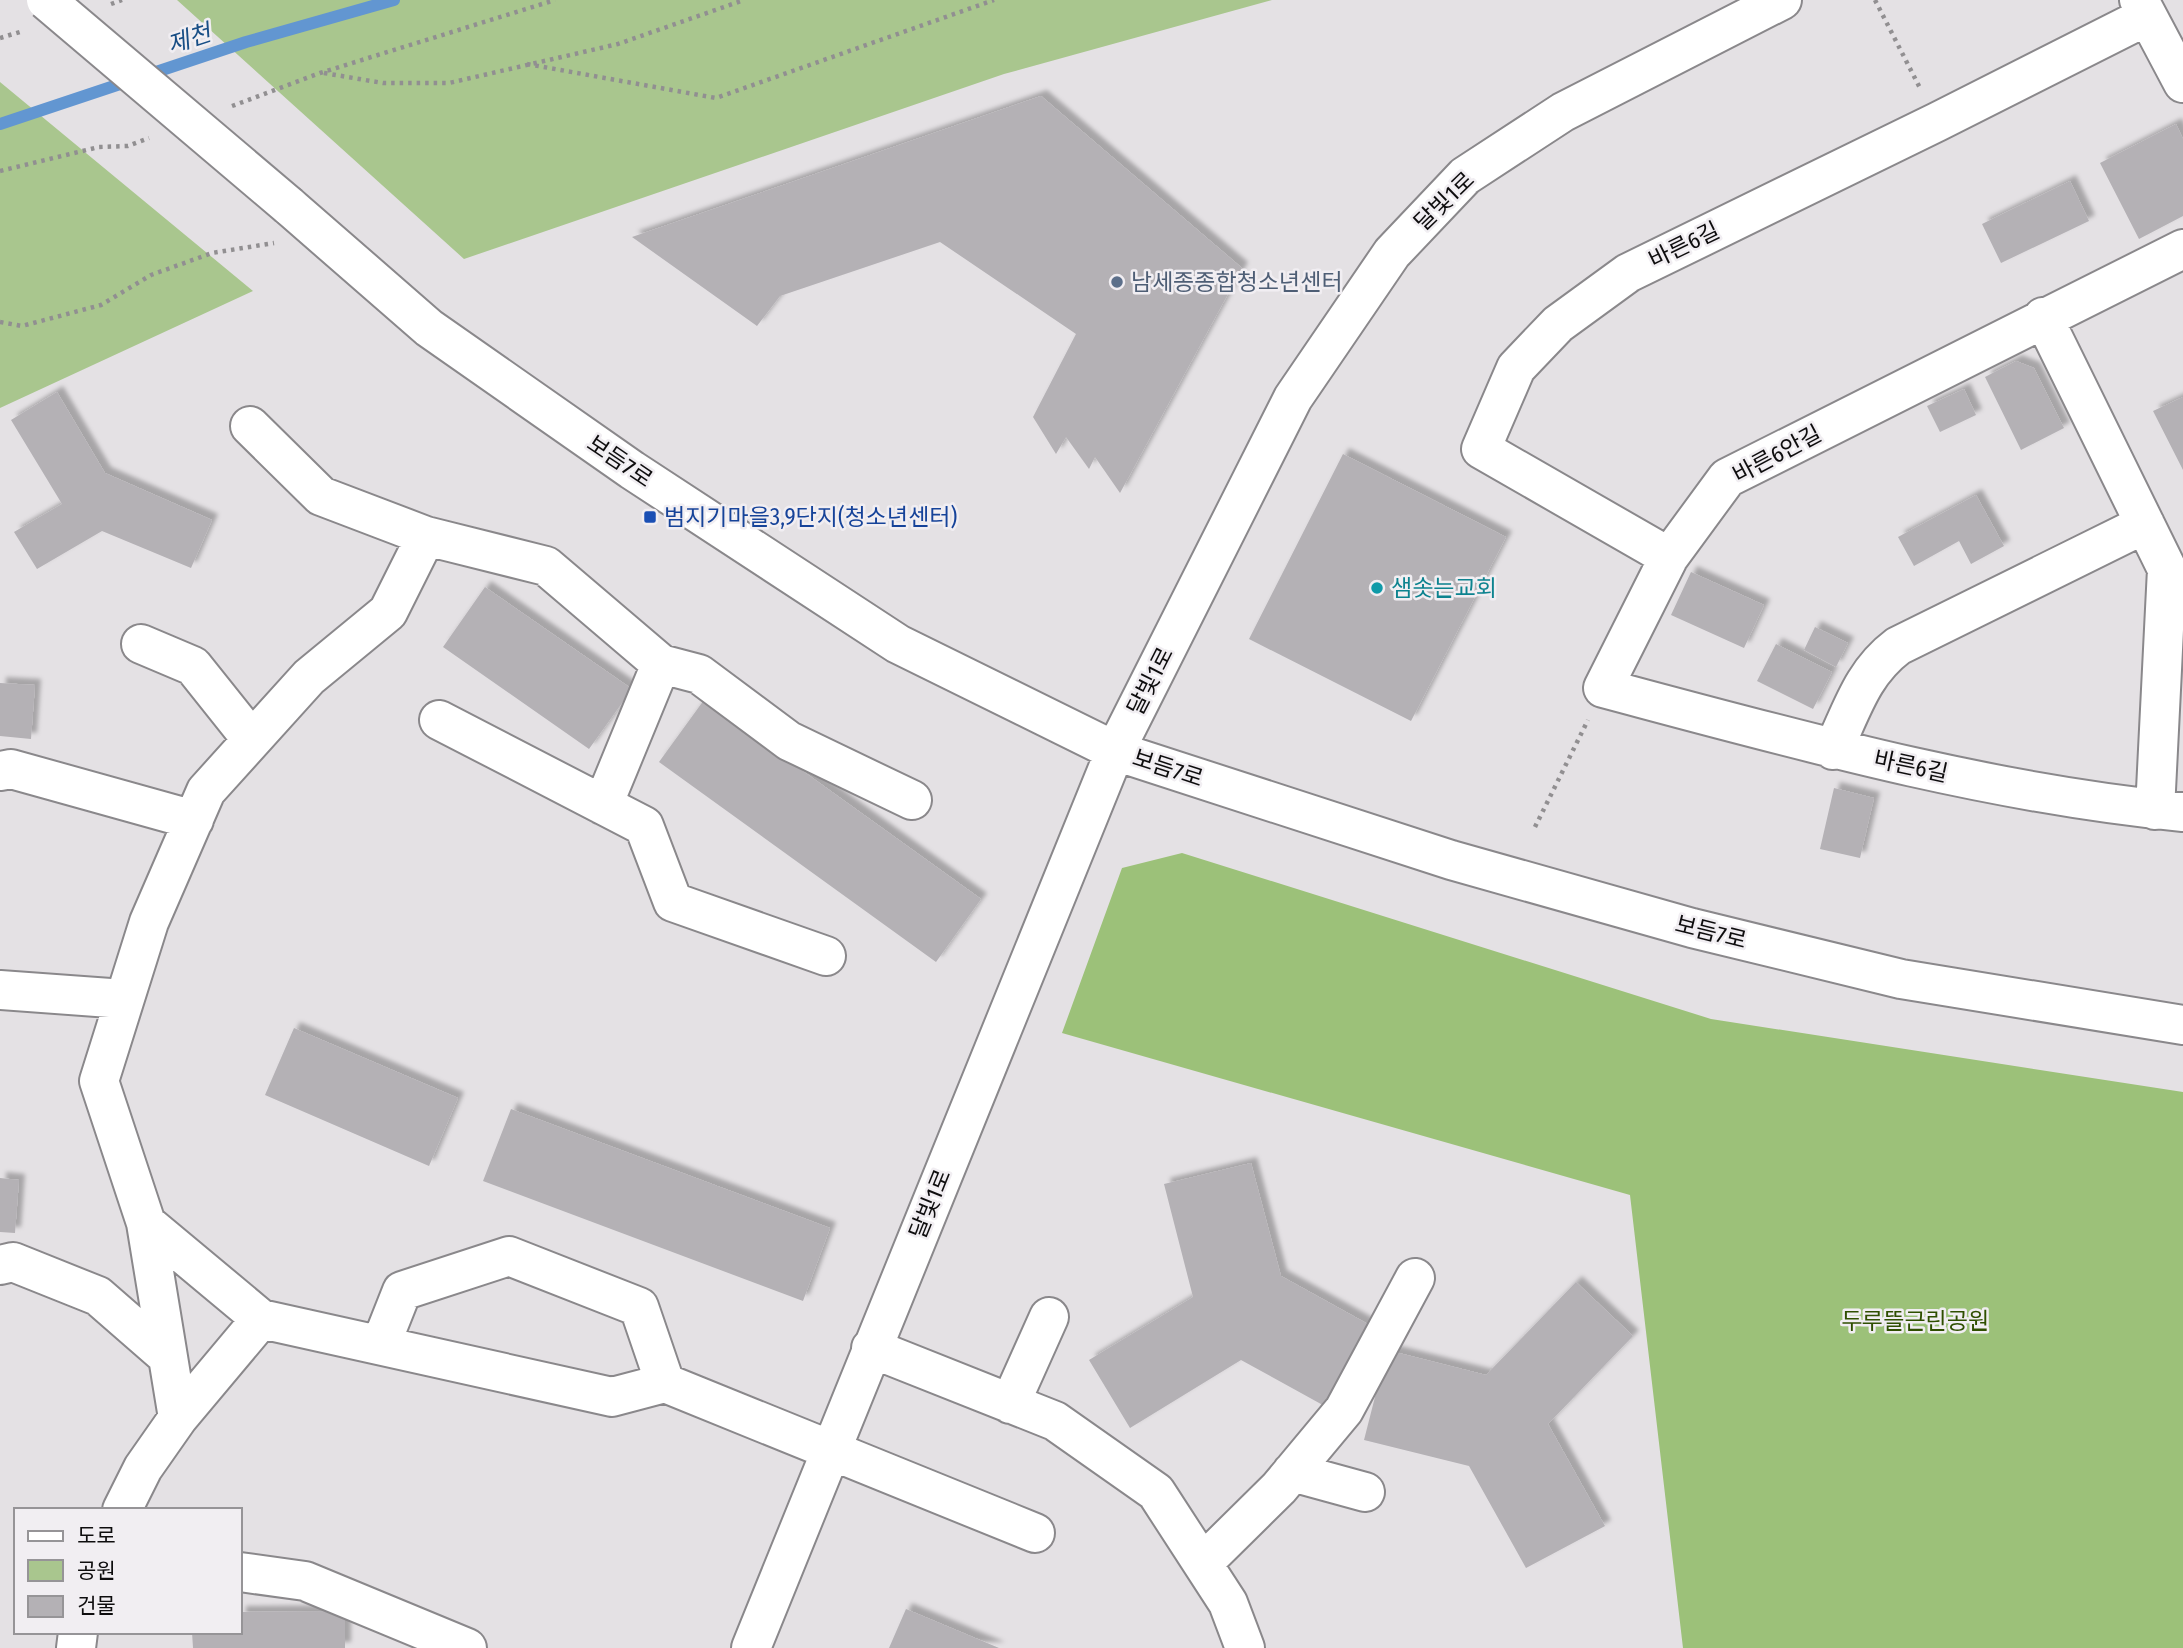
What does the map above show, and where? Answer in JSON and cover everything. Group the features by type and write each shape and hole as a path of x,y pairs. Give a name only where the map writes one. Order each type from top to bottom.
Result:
{"street":[{"name":"보듬7로","path":"46,0 429,328 632,470 898,644 1115,751 1451,860 1692,928 1901,979 2183,1025"},
{"name":"달빛1로","path":"751,1648 1115,751 1293,398 1392,253 1465,176 1563,112 1782,0"},
{"name":"바른6길","path":"1669,557 1480,449 1516,368 1558,324 1628,273 1937,122 2143,8 2183,83"},
{"name":"바른6안길","path":"1603,688 1669,557 1727,478 2183,249"},
{"path":"2043,317 2167,569 2169,811"},
{"path":"250,426 321,496 426,536 546,566 661,664 699,674 789,741 912,800"},
{"path":"1833,750 1877,662 1898,646 2145,524"},
{"path":"178,1418 146,1223 99,1081 149,922 206,791 309,677 388,612 426,536"},
{"path":"141,644 194,666 252,740"},
{"path":"603,805 661,664"},
{"name":"바른6길","path":"1603,688 1833,750 2008,786 2169,811"},
{"path":"439,720 644,826 673,902 826,956"},
{"path":"0,771 11,769 194,820"},
{"path":"0,990 124,999"},
{"path":"146,1223 261,1318 321,1334 382,1344 612,1397 664,1383 1035,1533"},
{"path":"382,1344 402,1291 509,1256 639,1307 664,1383"},
{"path":"0,1265 13,1262 98,1296 168,1357"},
{"path":"1203,1563 1292,1472 1344,1410 1415,1278"},
{"path":"1010,1404 1049,1317"},
{"path":"123,1508 143,1468 178,1418 261,1318"},
{"path":"871,1348 1055,1421 1156,1492 1228,1603 1245,1648"},
{"path":"1292,1472 1365,1492"},
{"path":"242,1572 305,1581 467,1648"}],"path":[{"path":"231,107 320,73 555,0"},
{"path":"320,73 383,83 449,83 618,44 744,0"},
{"path":"527,64 716,98 994,0"},
{"path":"1875,0 1937,122"},
{"path":"0,171 99,147 128,146 154,136"},
{"path":"0,322 22,326 101,305 151,275 212,253 323,236"},
{"path":"1535,827 1603,688"}],"green space":[{"path":"177,0 1272,0 1004,74 464,259"},
{"path":"0,82 253,291 0,408"},
{"name":"두루뜰근린공원","path":"1182,853 1711,1019 2183,1092 2183,1648 1683,1648 1630,1195 1062,1033 1122,868"}],"building":[{"name":"남세종종합청소년센터","path":"1041,96 1242,268 1120,493 1095,457 1089,469 1066,437 1056,454 1033,417 1076,334 940,242 780,296 757,326 632,237"},
{"path":"2176,124 2183,139 2183,216 2139,239 2100,163"},
{"path":"2070,181 2089,221 2001,263 1982,224"},
{"path":"2016,361 2034,368 2064,428 2021,450 1985,377"},
{"path":"1964,389 1976,415 1940,432 1927,406"},
{"path":"57,392 105,473 212,520 191,568 102,531 37,569 14,532 62,504 11,420"},
{"path":"2183,397 2183,470 2153,411"},
{"name":"샘솟는교회","path":"1343,454 1506,537 1411,721 1249,639"},
{"path":"1976,495 2004,546 1971,564 1959,541 1914,566 1898,537"},
{"path":"1691,572 1764,605 1744,648 1671,615"},
{"path":"485,587 632,689 589,749 443,647"},
{"path":"1815,627 1848,643 1836,667 1804,650"},
{"path":"1776,644 1832,672 1813,709 1757,681"},
{"path":"0,683 35,685 31,739 0,736"},
{"path":"704,700 981,899 936,962 659,762"},
{"path":"1834,788 1874,798 1860,858 1820,849"},
{"path":"294,1028 458,1098 429,1166 265,1095"},
{"path":"511,1109 830,1228 803,1301 483,1181"},
{"path":"1251,1163 1281,1276 1375,1328 1330,1409 1241,1360 1130,1428 1089,1360 1193,1297 1164,1184"},
{"path":"0,1178 19,1180 15,1233 0,1232"},
{"path":"1576,1282 1633,1336 1548,1424 1605,1526 1526,1568 1469,1466 1364,1440 1387,1350 1486,1375"},
{"path":"906,1609 999,1648 889,1648"},
{"path":"345,1611 345,1648 193,1648 192,1634 242,1634 242,1612"}],"waterway":[{"name":"제천","path":"0,124 246,42 394,0"}],"place":[{"name":"남세종종합청소년센터","path":"1117,282"},
{"name":"범지기마을3,9단지(청소년센터)","path":"650,517"},
{"name":"샘솟는교회","path":"1377,588"}]}
